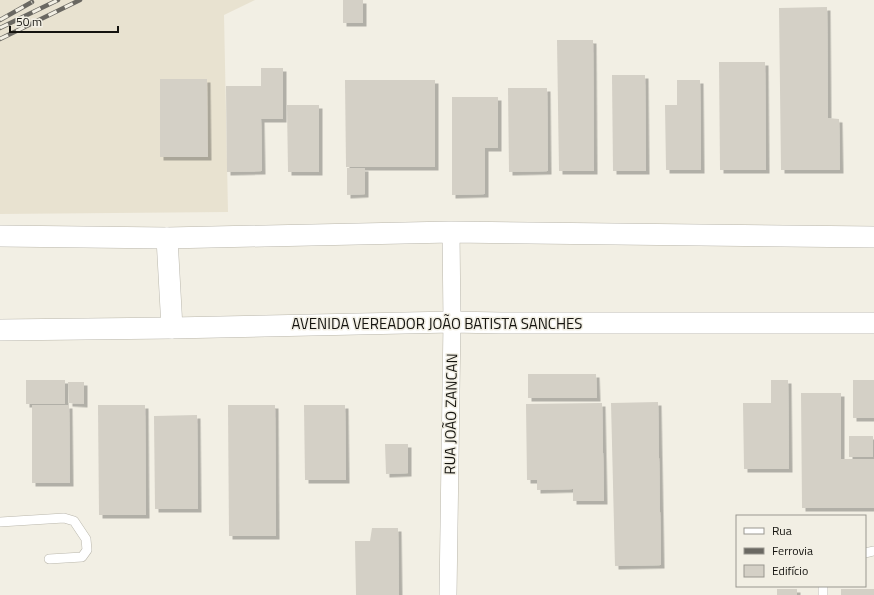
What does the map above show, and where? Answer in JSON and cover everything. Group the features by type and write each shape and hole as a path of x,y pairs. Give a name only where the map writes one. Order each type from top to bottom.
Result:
{"street":[{"path":"0,236 167,238 451,232 874,237"},
{"name":"RUA JOÃO ZANCAN","path":"448,595 452,322 451,232"},
{"path":"167,238 172,328"},
{"name":"AVENIDA VEREADOR JOÃO BATISTA SANCHES","path":"0,330 452,322 874,323"}],"lane":[{"path":"0,522 64,518 74,522 86,539 87,550 82,557 49,559"}],"shaded area":[{"path":"0,0 255,0 224,15 228,212 0,214"}],"building":[{"path":"343,0 363,0 363,23 343,23"},
{"path":"827,7 828,118 839,119 840,170 781,170 779,8"},
{"path":"557,40 593,40 594,171 559,171"},
{"path":"719,62 765,62 766,170 720,170"},
{"path":"261,68 283,68 283,119 261,119 262,171 227,172 226,86 261,86"},
{"path":"612,75 645,75 646,171 613,171"},
{"path":"160,79 207,79 208,157 160,157"},
{"path":"345,80 435,80 435,167 346,167"},
{"path":"677,80 700,80 701,170 666,170 665,105 677,105"},
{"path":"508,88 547,88 548,171 509,172"},
{"path":"452,97 498,97 498,148 485,148 485,194 452,195"},
{"path":"287,105 319,105 319,172 288,172"},
{"path":"347,168 365,168 365,194 347,195"},
{"path":"528,374 596,374 597,398 528,398"},
{"path":"26,380 65,380 65,404 26,404"},
{"path":"771,380 788,380 789,469 744,469 743,403 771,403"},
{"path":"853,380 874,380 874,418 853,418"},
{"path":"68,382 84,382 84,404 69,403"},
{"path":"801,393 841,393 841,459 874,459 874,508 802,508"},
{"path":"658,402 661,565 615,566 611,403"},
{"path":"602,403 604,501 573,501 573,489 537,490 537,480 527,480 526,404"},
{"path":"32,405 69,405 70,483 32,483"},
{"path":"98,405 145,405 146,515 99,515"},
{"path":"228,405 275,405 276,536 229,536"},
{"path":"304,405 345,405 346,480 305,480"},
{"path":"197,415 198,509 155,509 154,416"},
{"path":"849,436 873,436 873,457 849,457"},
{"path":"385,444 408,444 408,473 386,474"},
{"path":"372,528 398,528 399,595 356,595 355,541 370,541"},
{"path":"777,589 797,589 797,595 777,595"},
{"path":"841,589 874,589 874,595 841,595"}],"railway":[{"path":"0,28 58,0"},
{"path":"0,39 80,0"},
{"path":"0,20 32,2"}]}
